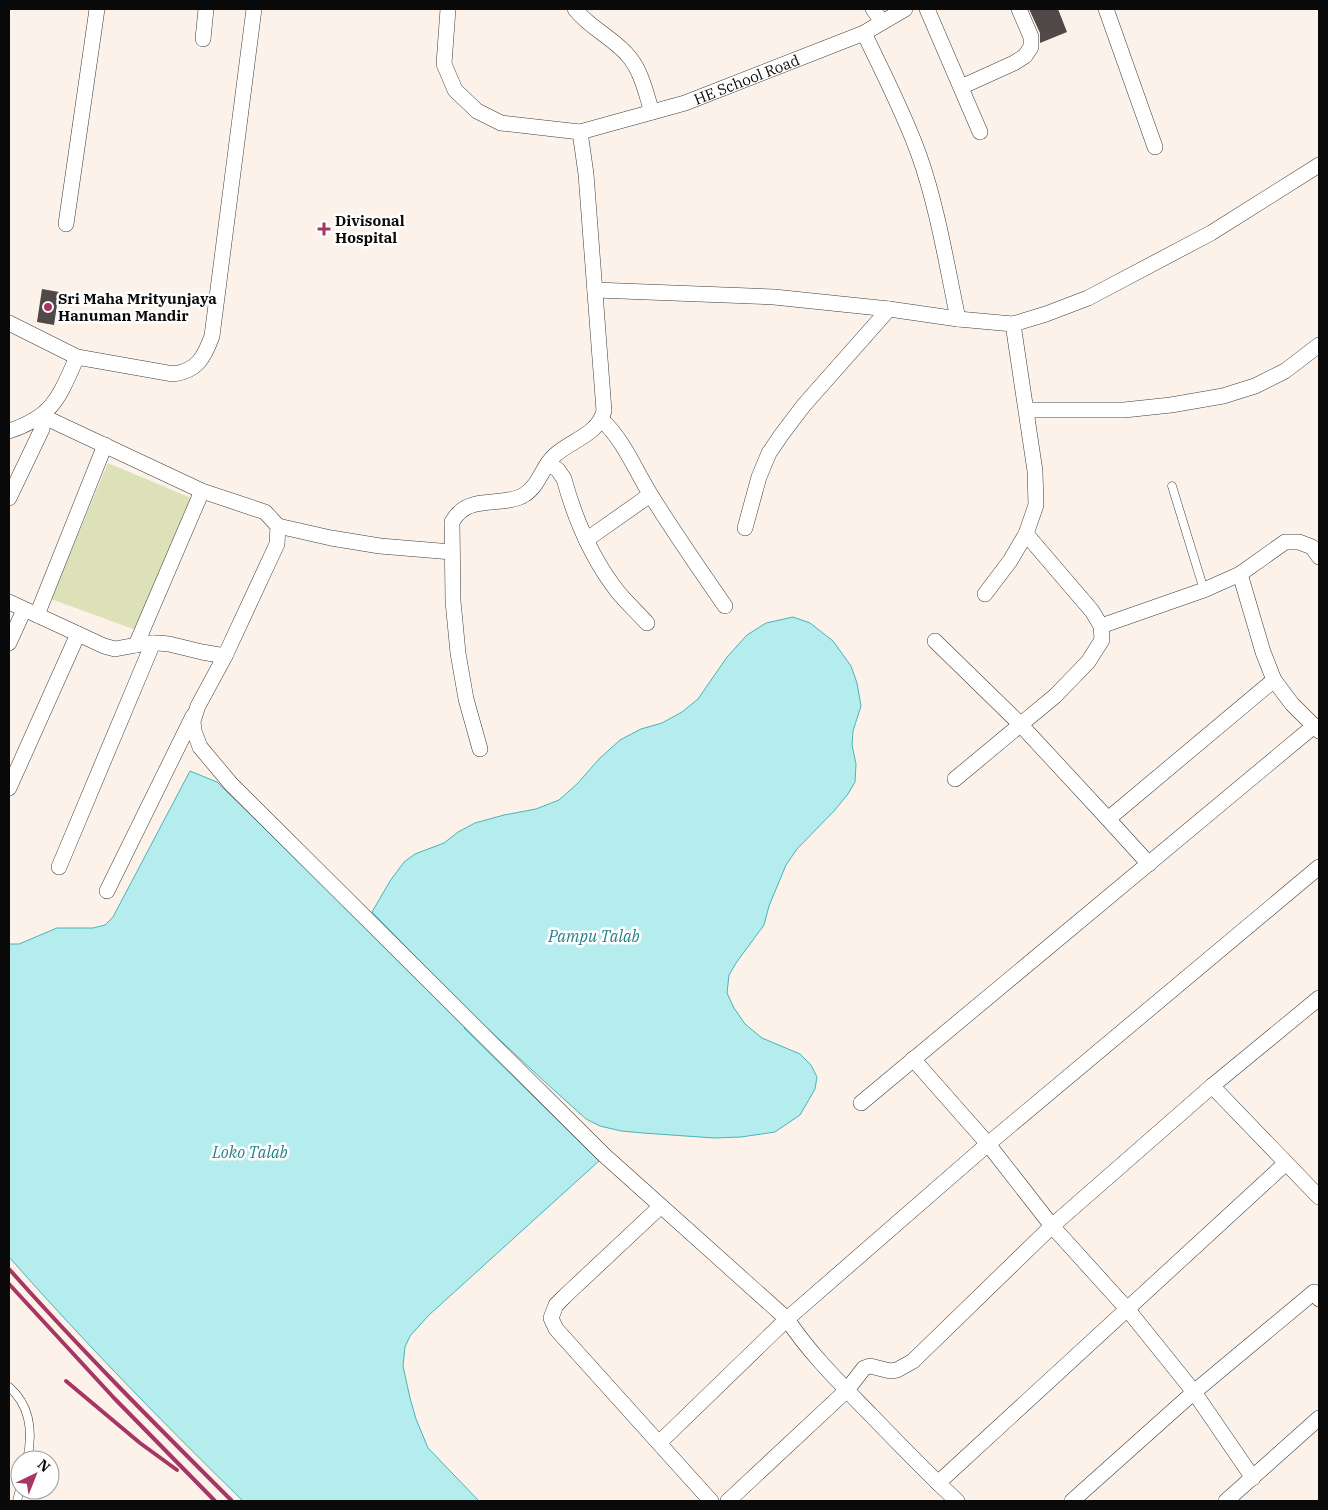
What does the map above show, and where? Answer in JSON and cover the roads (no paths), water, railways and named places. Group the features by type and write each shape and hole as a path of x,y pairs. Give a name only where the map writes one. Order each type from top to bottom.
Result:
{"street":[{"path":"66,224 97,9"},
{"path":"203,40 206,9"},
{"path":"9,323 77,357 173,374 184,373 196,365 204,356 212,336 254,9"},
{"path":"448,9 444,64 456,90 477,111 502,123 580,132 586,174 604,411 602,420 596,427 555,454 534,486 525,495 514,500 469,506 459,512 452,522 453,601 458,653 466,699 480,749"},
{"path":"575,9 581,17 620,46 631,58 638,71 652,112"},
{"path":"873,9 882,22"},
{"name":"HE School Road","path":"580,132 685,103 864,33 905,9"},
{"path":"927,9 980,132"},
{"path":"961,87 1014,63 1025,56 1031,47 1031,37 1019,9"},
{"path":"1106,9 1155,147"},
{"path":"864,33 897,101 920,156 933,203 958,318"},
{"path":"595,290 774,297 1014,324 1088,298 1211,233 1319,165"},
{"path":"746,528 759,477 770,453 782,434 804,405 889,309"},
{"path":"985,594 1010,561 1026,534 1036,505 1035,471 1014,324"},
{"path":"1026,410 1124,410 1171,405 1223,396 1255,386 1285,371 1319,345"},
{"path":"9,431 25,426 43,416 63,389 77,357"},
{"path":"43,416 202,491 265,512 278,526 331,538 380,546 452,552"},
{"path":"9,498 42,429 43,416"},
{"path":"602,420 614,431 650,495 725,606"},
{"path":"9,643 31,613 105,445"},
{"path":"548,462 558,470 564,479 586,540 600,566 618,592 647,623"},
{"path":"136,645 202,491"},
{"path":"586,540 650,495"},
{"path":"107,891 198,706 225,656 277,544 278,526"},
{"path":"955,779 1055,696 1088,662 1102,640 1101,626 1092,611 1026,534"},
{"path":"1101,626 1204,590 1240,574 1285,542 1300,542 1312,547 1319,557"},
{"path":"861,1103 1316,728 1292,704 1274,680 1263,652 1240,574"},
{"path":"9,602 104,646 115,649 153,643 169,644 225,656"},
{"path":"9,788 78,634"},
{"path":"935,641 1020,724 1149,864"},
{"path":"59,867 153,643"},
{"path":"1108,819 1274,680"},
{"path":"198,706 193,721 194,732 200,747 231,784 604,1155 787,1319 800,1338 846,1390 957,1501"},
{"path":"659,1443 787,1319 988,1144 1319,866"},
{"path":"728,1501 846,1390 864,1368 870,1366 890,1371 897,1370 913,1361 1052,1226 1212,1086 1319,998"},
{"path":"913,1059 988,1144 1052,1226 1128,1310 1194,1392 1253,1478"},
{"path":"1212,1086 1319,1196"},
{"path":"938,1483 1286,1163"},
{"path":"661,1206 565,1296 556,1306 551,1318 556,1329 711,1501"},
{"path":"1072,1501 1194,1392 1314,1292 1319,1299"},
{"path":"1226,1501 1319,1418"}],"lane":[{"path":"1172,486 1204,590"},
{"path":"9,1387 17,1394 26,1408 30,1426 29,1450"}],"water":[{"name":"Loko Talab","path":"793,617 810,623 833,641 851,666 857,683 861,706 853,731 852,745 856,764 855,782 834,811 797,849 786,865 769,906 764,925 729,975 727,993 745,1024 762,1038 800,1054 811,1065 817,1077 815,1089 800,1115 775,1132 741,1137 714,1138 643,1133 621,1131 600,1126 586,1119 474,1016 464,1028 599,1161 429,1315 410,1336 405,1347 403,1366 410,1398 428,1448 479,1501 243,1501 124,1382 9,1257 9,944 19,944 57,928 93,928 105,925 113,917 190,771 217,782 439,999 448,990 372,912 390,881 404,862 415,854 444,843 458,832 475,823 536,809 559,800 620,740 641,729 662,723 682,712 698,699 727,657 747,635 766,623"}],"railway":[{"path":"9,1269 91,1358 232,1501"},
{"path":"9,1284 114,1398 215,1501"},
{"path":"66,1381 140,1443 177,1470"}],"place":[{"name":"Divisonal Hospital","path":"324,229"},
{"name":"Sri Maha Mrityunjaya Hanuman Mandir","path":"48,307"}],"water label":[{"name":"Pampu Talab","path":"594,936"}]}
